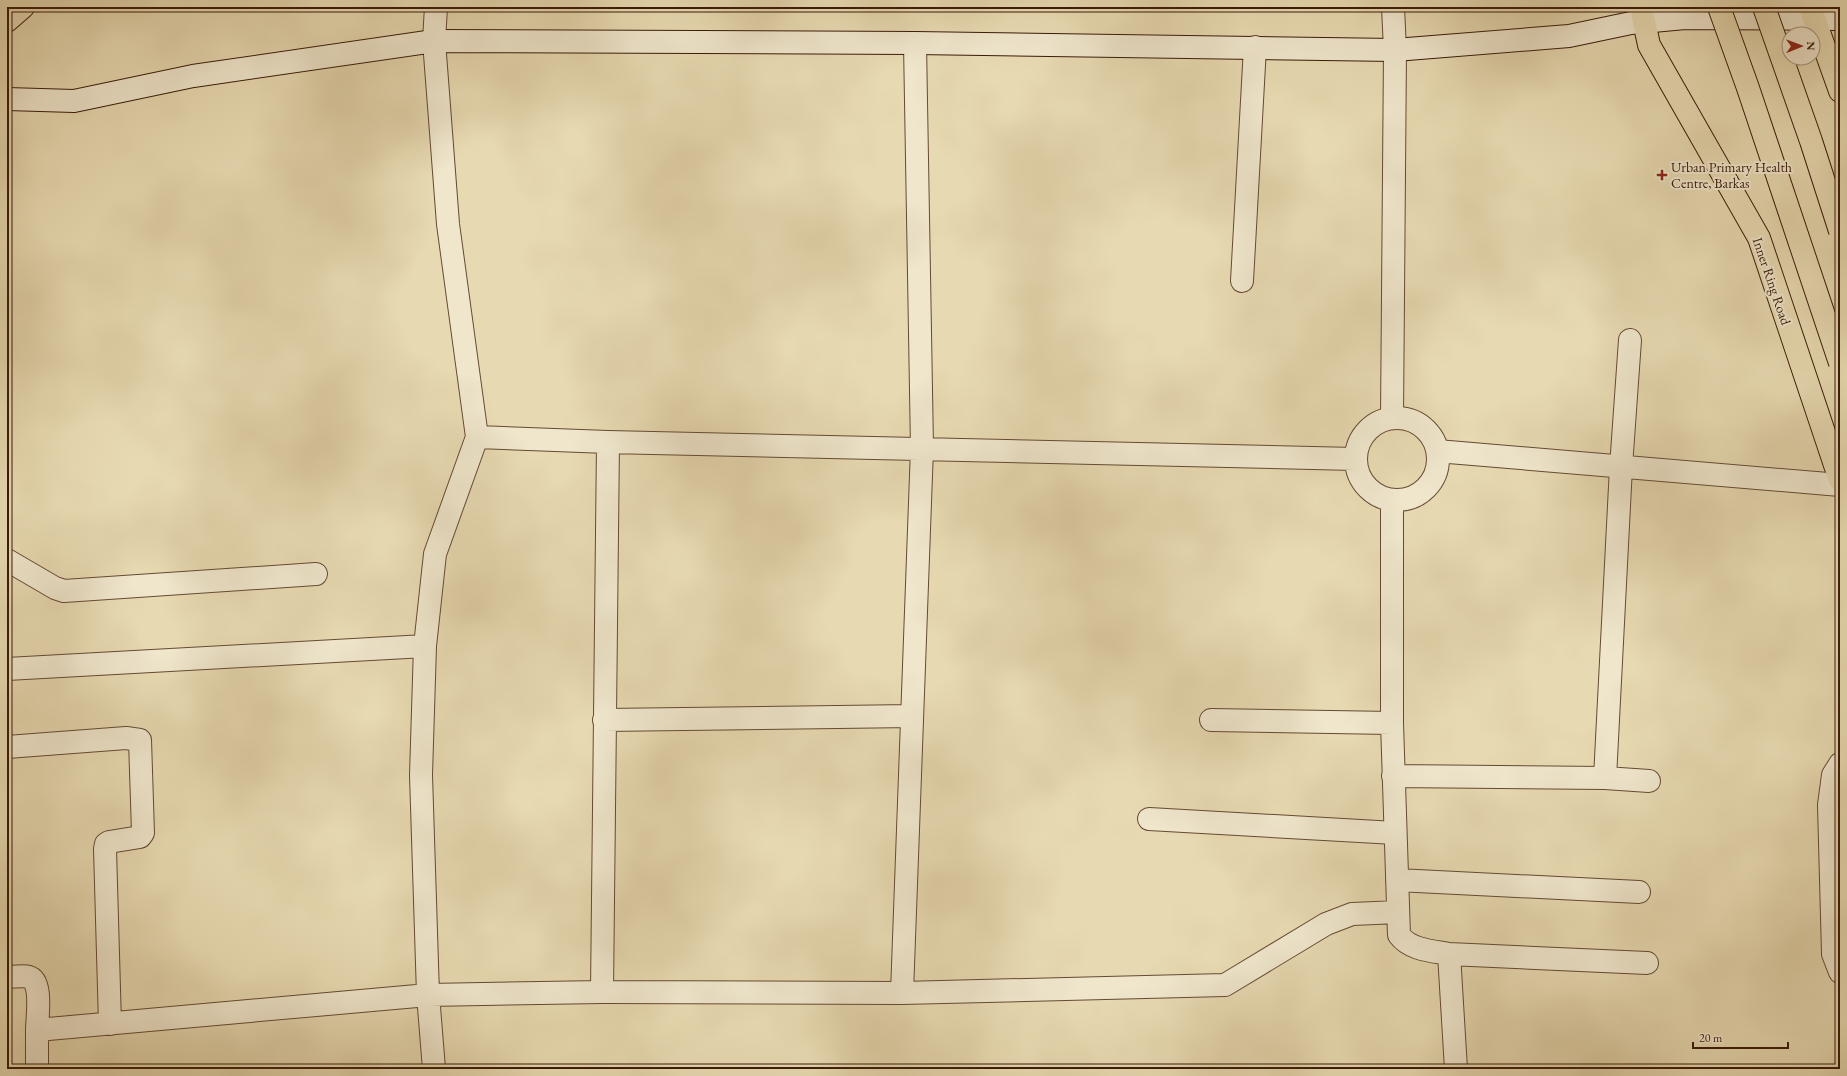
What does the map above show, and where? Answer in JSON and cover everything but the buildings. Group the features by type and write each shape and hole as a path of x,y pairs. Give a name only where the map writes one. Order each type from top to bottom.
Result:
{"main road":[{"path":"7,21 23,7"},
{"path":"1719,7 1748,88 1840,363"},
{"path":"1764,7 1811,141 1840,231"},
{"path":"1812,13 1840,91"},
{"name":"Inner Ring Road","path":"1642,14 1649,46 1758,238 1840,480"}],"street":[{"path":"434,1069 428,995 421,776 425,646 435,554 477,437 448,224 434,42 436,7"},
{"path":"1392,418 1395,50 1393,7"},
{"path":"7,99 74,101 193,76 434,42 915,43 1395,50 1569,36 1642,14 1707,17 1812,13 1840,19"},
{"path":"902,993 922,448 915,43"},
{"path":"1242,281 1255,47"},
{"path":"1605,778 1621,467 1630,340"},
{"path":"1392,418 1416,422 1426,429 1433,439 1437,451 1438,464 1434,477 1428,487 1417,496 1405,500 1392,501 1380,498 1370,491 1362,482 1357,471 1355,459 1357,447 1362,436 1370,427 1381,421 1392,418"},
{"path":"477,437 608,442 1355,459"},
{"path":"602,992 608,442"},
{"path":"1437,451 1840,485"},
{"path":"1392,501 1392,723 1399,935 1403,941 1414,947 1449,954 1647,963"},
{"path":"7,560 55,588 64,591 316,574"},
{"path":"7,669 425,646"},
{"path":"604,720 912,716"},
{"path":"1211,720 1392,723"},
{"path":"7,747 126,738 140,740 143,833 140,837 110,842 106,844 105,849 110,1024"},
{"path":"1840,764 1834,774 1829,805 1833,954 1840,972"},
{"path":"1393,776 1454,778 1605,778 1649,781"},
{"path":"1149,819 1395,833"},
{"path":"1397,880 1639,892"},
{"path":"37,1030 428,995 602,992 902,993 1225,985 1326,924 1352,914 1398,912"},
{"path":"1449,954 1456,1069"},
{"path":"7,977 29,977 35,980 38,987 37,1069"}],"place":[{"name":"Urban Primary Health Centre, Barkas","path":"1662,175"}]}
